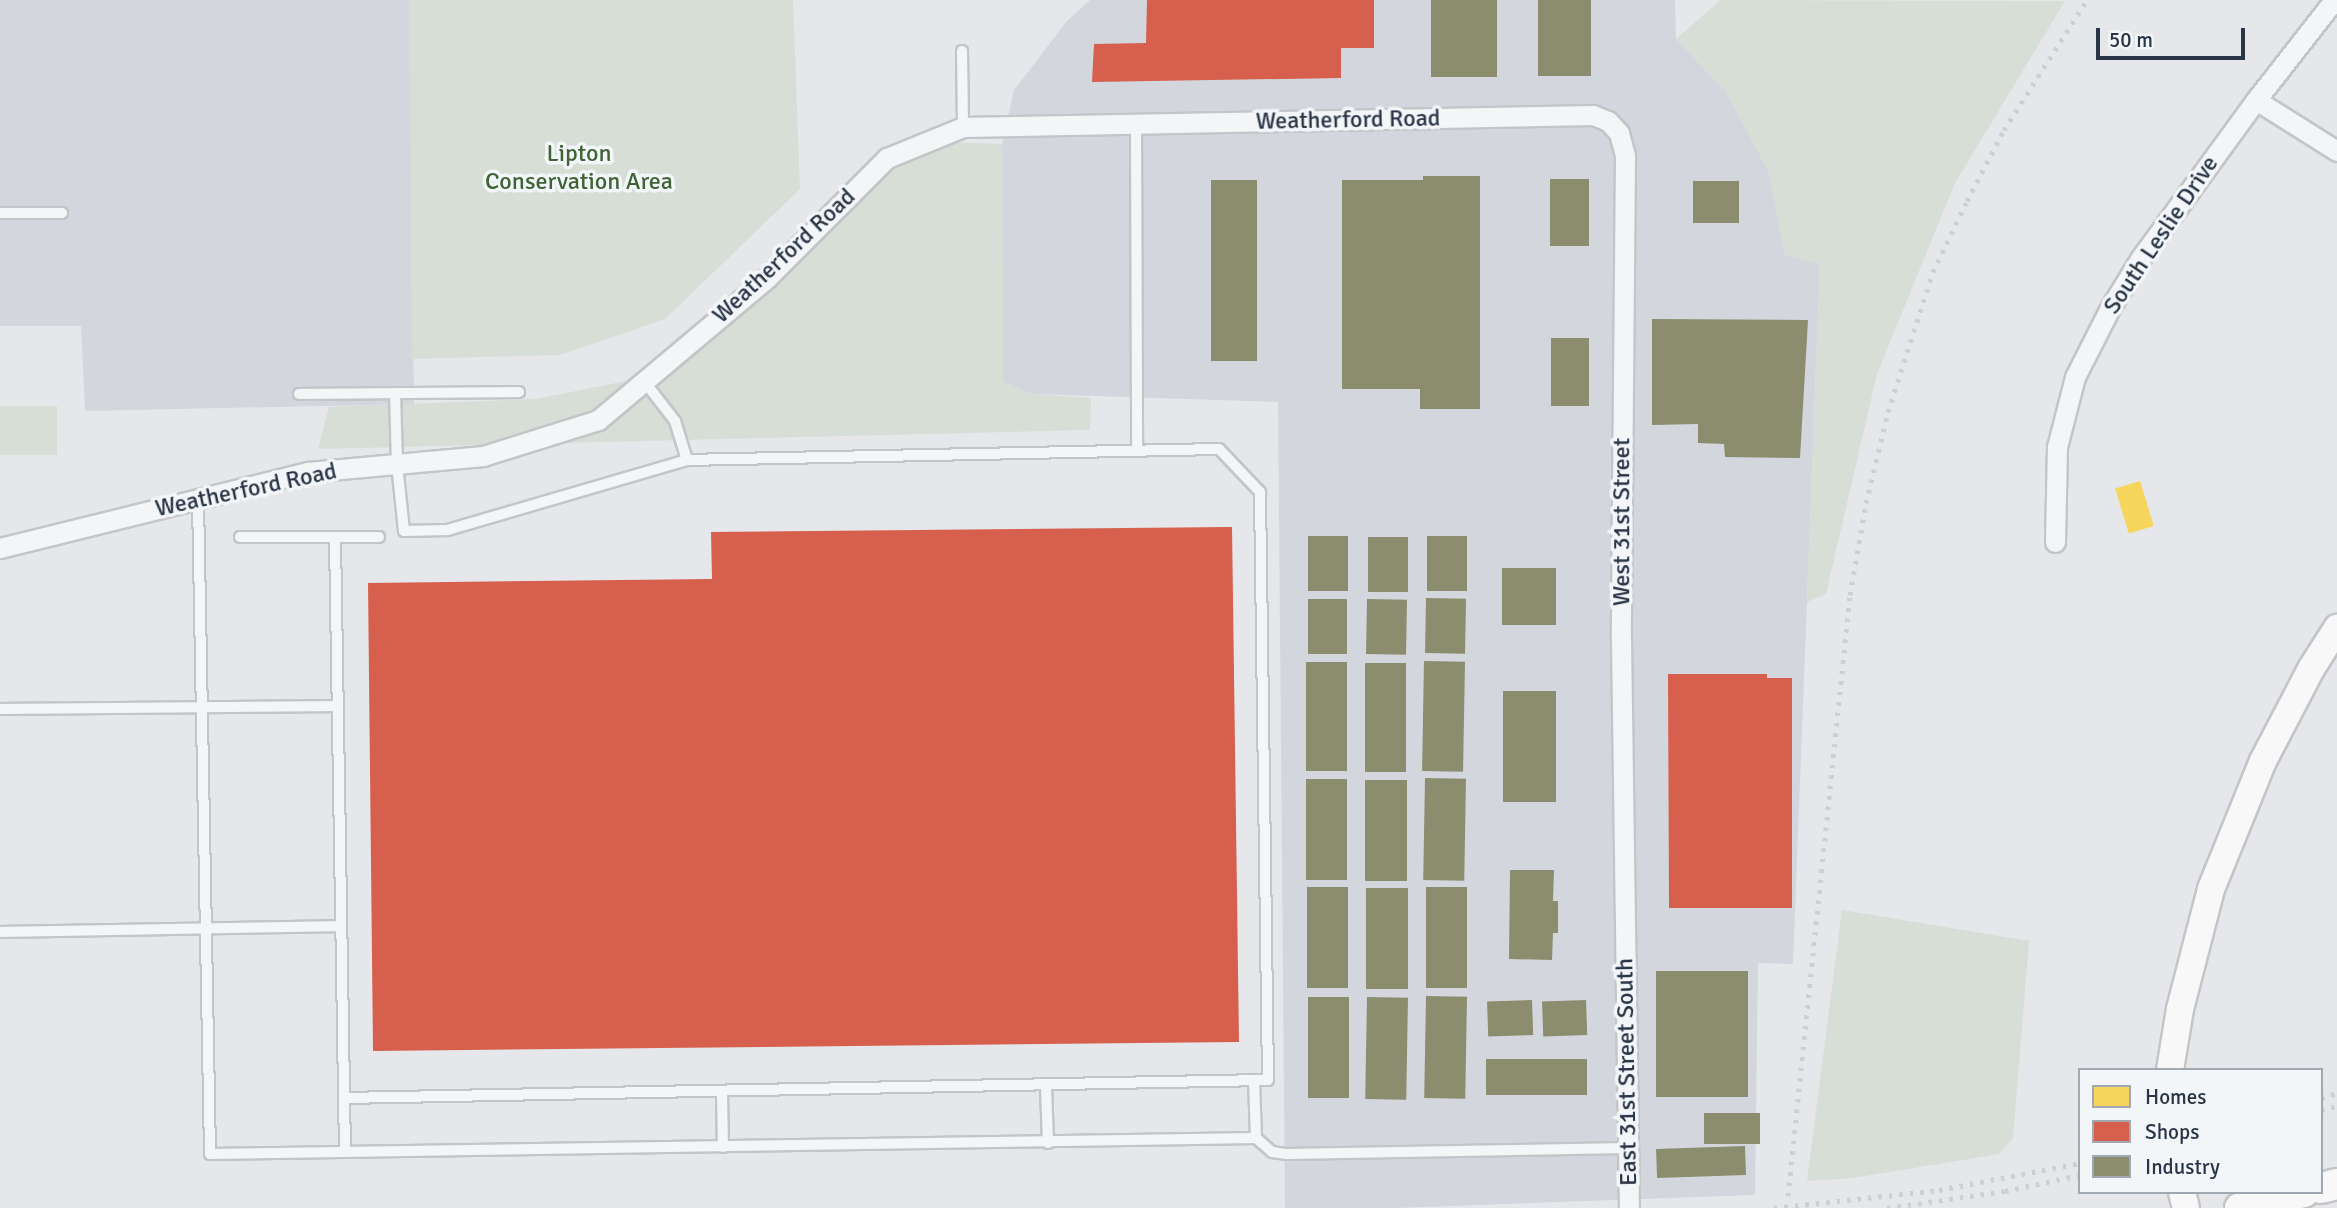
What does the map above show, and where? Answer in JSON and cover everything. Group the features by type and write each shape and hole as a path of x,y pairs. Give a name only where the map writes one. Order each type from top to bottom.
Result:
{"main road":[{"path":"2240,1208 2296,1194"}],"street":[{"name":"South Leslie Drive","path":"2055,542 2057,447 2075,377 2110,308 2140,259 2333,0"},
{"path":"2256,100 2337,150"},
{"name":"Weatherford Road","path":"0,548 308,472 483,456 598,421 767,278 887,158 963,127 1600,118"},
{"name":"West 31st Street","path":"1600,118 1619,133 1625,156 1622,638 1625,937"},
{"path":"2170,1068 2180,1009 2211,889 2263,761 2311,669 2337,628"},
{"name":"East 31st Street South","path":"1625,937 1629,1208"}],"lane":[{"path":"962,51 963,127"},
{"path":"1136,124 1137,451"},
{"path":"0,213 62,213"},
{"path":"644,381 675,421 687,460"},
{"path":"299,394 519,391"},
{"path":"344,1098 1268,1080 1261,492 1219,449 687,460 447,530 404,531 397,464 395,393"},
{"path":"198,499 210,1154 1256,1138 1272,1152 1287,1154 1628,1148"},
{"path":"240,537 379,537"},
{"path":"335,537 345,1152"},
{"path":"0,709 337,706"},
{"path":"0,932 340,926"},
{"path":"1254,1080 1256,1138"},
{"path":"1046,1086 1048,1143"},
{"path":"722,1092 723,1147"}],"shaded area":[{"path":"0,0 409,0 414,404 85,411 81,326 0,326"},
{"path":"1090,0 1675,0 1676,39 1725,90 1769,172 1785,255 1820,264 1793,964 1758,963 1755,1195 1394,1208 1285,1208 1278,402 1033,394 1003,382 1002,144 1014,90 1067,21"}],"green space":[{"name":"Lipton Conservation Area","path":"409,0 793,0 800,189 665,319 560,355 412,359"},
{"path":"1721,0 2065,1 1955,183 1877,374 1826,594 1807,602 1820,264 1785,255 1769,172 1725,90 1676,39"},
{"path":"949,142 1002,144 1003,382 1033,394 1091,398 1090,430 318,449 329,407 536,399 626,381 681,346 899,153"},
{"path":"0,406 57,406 57,455 0,455"},
{"path":"1842,910 2029,941 2013,1138 1999,1154 1853,1178 1807,1181"}],"building: Homes":[{"path":"2140,481 2154,526 2129,534 2115,489"}],"building: Shops":[{"path":"1147,0 1374,0 1374,48 1341,48 1341,78 1092,82 1094,44 1146,43"},
{"path":"1232,527 1239,1042 373,1051 368,583 712,579 711,532"},
{"path":"1668,674 1767,674 1767,678 1792,678 1792,908 1669,908"}],"building: Industry":[{"path":"1431,0 1497,0 1497,77 1431,77"},
{"path":"1538,0 1591,0 1591,76 1538,76"},
{"path":"1423,176 1480,176 1480,409 1420,409 1420,389 1342,389 1342,180 1423,180"},
{"path":"1550,179 1589,179 1589,246 1550,246"},
{"path":"1211,180 1257,180 1257,361 1211,361"},
{"path":"1693,181 1739,181 1739,223 1693,223"},
{"path":"1652,319 1808,320 1800,458 1725,457 1724,444 1698,443 1698,424 1652,425"},
{"path":"1551,338 1589,338 1589,406 1551,406"},
{"path":"1308,536 1348,536 1348,591 1308,591"},
{"path":"1427,536 1467,536 1467,591 1427,591"},
{"path":"1368,537 1408,537 1408,592 1368,592"},
{"path":"1502,568 1556,568 1556,625 1502,625"},
{"path":"1426,598 1466,599 1465,654 1425,653"},
{"path":"1308,599 1347,599 1347,654 1308,654"},
{"path":"1367,599 1407,600 1406,655 1366,654"},
{"path":"1424,661 1465,662 1463,772 1422,771"},
{"path":"1306,662 1347,662 1347,771 1306,771"},
{"path":"1365,663 1406,663 1406,772 1365,772"},
{"path":"1503,691 1556,691 1556,802 1503,802"},
{"path":"1425,778 1466,779 1464,881 1423,880"},
{"path":"1306,779 1347,779 1347,880 1306,880"},
{"path":"1365,780 1407,780 1407,881 1365,881"},
{"path":"1510,870 1554,870 1553,901 1558,901 1558,933 1553,933 1552,960 1509,959"},
{"path":"1307,887 1348,887 1348,988 1307,988"},
{"path":"1426,887 1467,887 1467,988 1426,988"},
{"path":"1366,888 1408,888 1408,989 1366,989"},
{"path":"1656,971 1748,971 1748,1097 1656,1097"},
{"path":"1426,996 1467,997 1465,1099 1424,1098"},
{"path":"1308,997 1349,997 1349,1098 1308,1098"},
{"path":"1367,997 1408,998 1406,1100 1365,1099"},
{"path":"1532,1000 1533,1035 1488,1037 1487,1002"},
{"path":"1586,1000 1587,1035 1543,1037 1542,1002"},
{"path":"1486,1059 1587,1059 1587,1095 1486,1095"},
{"path":"1704,1113 1760,1113 1760,1144 1704,1144"},
{"path":"1745,1146 1746,1175 1657,1178 1656,1149"}],"railway":[{"path":"1788,1196 1850,595 1866,503 1888,412 1933,272 1967,201 2004,130 2087,0"},
{"path":"2323,1097 2337,1093"},
{"path":"2323,1110 2337,1106"},
{"path":"1774,1208 1939,1190 2078,1163"},
{"path":"1887,1208 2005,1191 2078,1175"}]}
